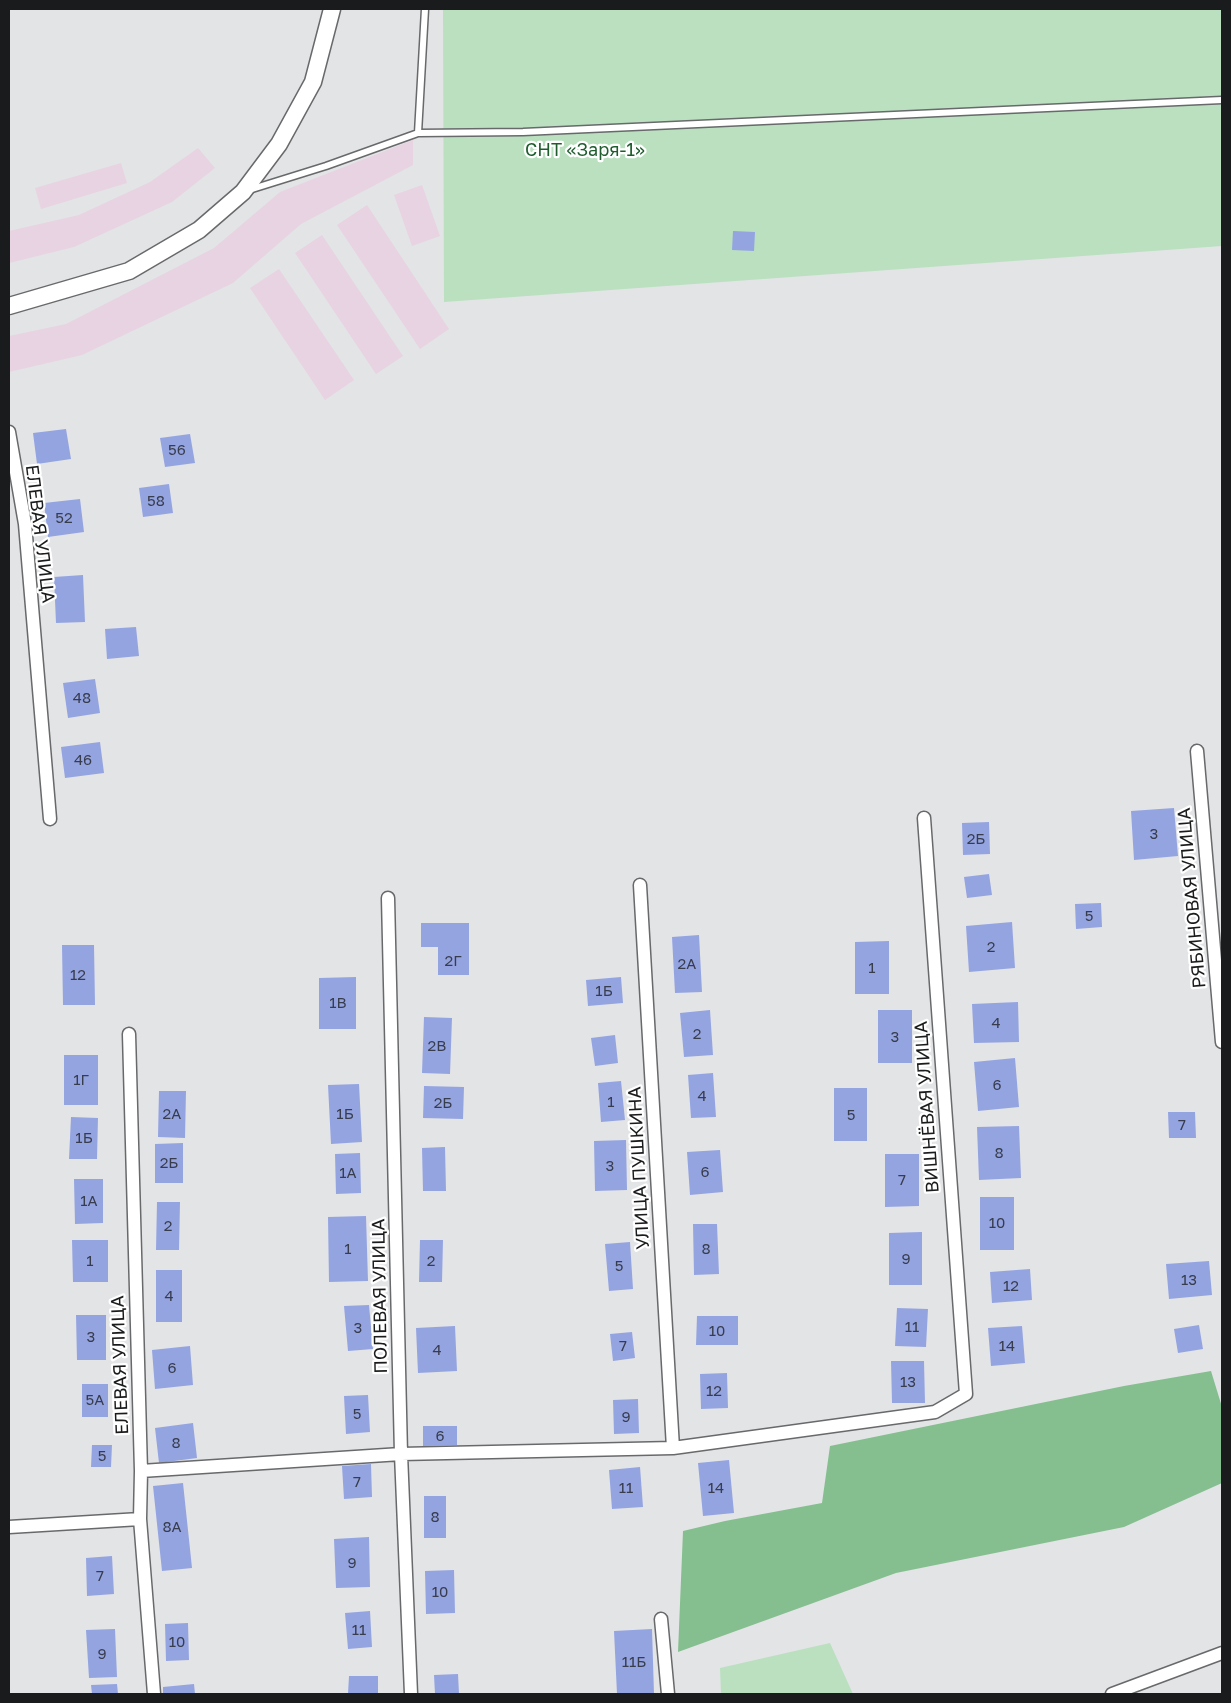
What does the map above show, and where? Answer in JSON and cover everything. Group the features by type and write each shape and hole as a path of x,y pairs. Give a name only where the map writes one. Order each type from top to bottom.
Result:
{"street":[{"path":"9,306 129,271 199,230 243,192 279,144 313,82 332,9"},
{"name":"ЕЛЕВАЯ УЛИЦА","path":"9,432 25,524 50,819"},
{"name":"РЯБИНОВАЯ УЛИЦА","path":"1197,751 1222,1042"},
{"name":"ВИШНЁВАЯ УЛИЦА","path":"673,1448 934,1412 966,1394 924,818"},
{"name":"УЛИЦА ПУШКИНА","path":"640,885 673,1448"},
{"name":"ПОЛЕВАЯ УЛИЦА","path":"388,898 401,1454 411,1694"},
{"name":"ЕЛЕВАЯ УЛИЦА","path":"128,1034 141,1471 140,1519 154,1694"},
{"path":"141,1471 401,1454 673,1448"},
{"path":"9,1527 140,1519"},
{"path":"661,1619 668,1694"},
{"path":"1112,1694 1222,1653"}],"lane":[{"path":"418,133 425,9"},
{"path":"243,192 326,166 418,133 523,132 1222,100"}],"shaded area":[{"path":"413,140 413,165 301,224 233,283 82,355 9,372 9,336 66,324 214,248 280,192"},
{"path":"198,148 215,168 172,202 74,247 9,263 9,231 79,215 150,182"},
{"path":"121,163 127,183 41,209 35,188"},
{"path":"422,185 440,236 412,246 394,195"},
{"path":"367,205 449,329 420,349 337,225"},
{"path":"322,235 403,356 376,374 295,253"},
{"path":"279,269 354,380 325,400 250,288"}],"green space":[{"name":"СНТ «Заря-1»","path":"443,9 1222,9 1222,246 444,302"},
{"path":"1211,1371 1222,1407 1222,1483 1124,1527 896,1573 678,1652 683,1531 725,1521 822,1503 830,1446 1124,1386"},
{"path":"830,1643 853,1694 721,1694 720,1668"}],"building":[{"path":"733,231 755,232 754,251 732,250"},
{"path":"66,429 71,459 37,464 33,433"},
{"path":"190,434 195,463 165,467 160,438"},
{"path":"169,484 173,513 143,517 139,488"},
{"path":"80,499 84,532 48,537 44,503"},
{"path":"83,575 85,622 56,623 54,577"},
{"path":"136,627 139,656 107,659 105,629"},
{"path":"95,679 100,713 68,718 63,683"},
{"path":"100,742 104,773 65,778 61,747"},
{"path":"1174,808 1178,856 1134,860 1131,811"},
{"path":"989,822 990,854 963,855 962,823"},
{"path":"989,874 992,895 967,898 964,877"},
{"path":"1101,903 1102,927 1076,929 1075,904"},
{"path":"1012,922 1015,968 969,972 966,926"},
{"path":"421,923 469,923 469,975 438,975 438,947 421,947"},
{"path":"699,935 702,992 675,993 672,937"},
{"path":"889,941 889,994 855,994 855,942"},
{"path":"62,945 94,945 95,1005 63,1005"},
{"path":"356,977 356,1029 319,1029 319,978"},
{"path":"621,977 623,1003 588,1006 586,980"},
{"path":"1018,1002 1019,1042 974,1043 972,1004"},
{"path":"710,1010 713,1055 684,1057 680,1013"},
{"path":"878,1010 912,1010 912,1063 878,1063"},
{"path":"424,1017 452,1018 450,1074 422,1073"},
{"path":"615,1035 618,1063 595,1066 591,1038"},
{"path":"64,1055 98,1055 98,1105 64,1105"},
{"path":"1015,1058 1019,1107 978,1111 974,1062"},
{"path":"713,1073 716,1117 691,1118 688,1075"},
{"path":"621,1081 625,1120 601,1122 598,1083"},
{"path":"359,1084 362,1142 331,1144 328,1085"},
{"path":"424,1086 464,1087 463,1119 423,1118"},
{"path":"834,1088 867,1088 867,1141 834,1141"},
{"path":"159,1091 186,1091 185,1138 158,1137"},
{"path":"1168,1112 1195,1112 1196,1138 1169,1138"},
{"path":"71,1117 98,1118 97,1159 69,1159"},
{"path":"1019,1126 1021,1178 979,1180 977,1127"},
{"path":"626,1140 627,1190 595,1191 594,1141"},
{"path":"183,1143 183,1183 155,1183 155,1144"},
{"path":"445,1147 446,1191 423,1191 422,1148"},
{"path":"720,1150 723,1192 690,1195 687,1152"},
{"path":"360,1153 361,1193 336,1194 335,1154"},
{"path":"885,1154 919,1154 919,1206 885,1207"},
{"path":"74,1179 103,1179 103,1223 75,1224"},
{"path":"980,1197 1014,1197 1014,1250 980,1250"},
{"path":"157,1202 180,1202 179,1250 156,1250"},
{"path":"366,1216 368,1281 329,1282 328,1217"},
{"path":"693,1224 717,1224 719,1274 694,1275"},
{"path":"922,1232 922,1285 889,1285 889,1233"},
{"path":"72,1240 108,1240 108,1282 73,1282"},
{"path":"420,1240 443,1240 442,1282 419,1282"},
{"path":"630,1242 633,1289 609,1291 605,1244"},
{"path":"1209,1261 1212,1295 1169,1299 1166,1264"},
{"path":"1030,1269 1032,1300 992,1303 990,1272"},
{"path":"156,1270 182,1270 182,1322 156,1322"},
{"path":"369,1305 373,1349 348,1351 344,1306"},
{"path":"897,1308 928,1309 926,1347 895,1346"},
{"path":"76,1315 106,1315 106,1360 77,1360"},
{"path":"697,1316 738,1316 738,1345 696,1345"},
{"path":"1199,1325 1203,1349 1178,1353 1174,1329"},
{"path":"455,1326 457,1371 418,1373 416,1328"},
{"path":"1022,1326 1025,1363 991,1366 988,1328"},
{"path":"632,1332 635,1358 613,1361 610,1334"},
{"path":"190,1346 193,1385 155,1389 152,1350"},
{"path":"891,1361 924,1361 925,1403 892,1403"},
{"path":"727,1373 728,1408 701,1409 700,1374"},
{"path":"82,1384 108,1384 108,1417 82,1417"},
{"path":"368,1395 370,1432 346,1434 344,1396"},
{"path":"638,1399 639,1433 614,1434 613,1400"},
{"path":"193,1423 197,1458 159,1463 155,1428"},
{"path":"423,1426 457,1426 457,1445 423,1446"},
{"path":"92,1445 112,1445 111,1467 91,1467"},
{"path":"729,1460 734,1513 703,1516 698,1463"},
{"path":"371,1464 372,1497 344,1499 342,1466"},
{"path":"640,1467 643,1507 612,1509 609,1470"},
{"path":"183,1483 192,1568 162,1571 153,1486"},
{"path":"424,1496 446,1496 446,1538 424,1538"},
{"path":"369,1537 370,1587 336,1588 334,1539"},
{"path":"112,1556 114,1594 87,1596 86,1558"},
{"path":"454,1570 455,1613 426,1614 425,1571"},
{"path":"370,1611 372,1647 348,1649 345,1613"},
{"path":"188,1623 189,1660 166,1661 165,1624"},
{"path":"115,1629 117,1677 89,1678 86,1630"},
{"path":"652,1629 654,1694 617,1694 614,1631"},
{"path":"458,1674 459,1694 435,1694 434,1675"},
{"path":"349,1676 378,1676 378,1694 348,1694"},
{"path":"117,1684 118,1694 92,1694 91,1685"},
{"path":"194,1684 195,1694 163,1694 163,1687"}]}
